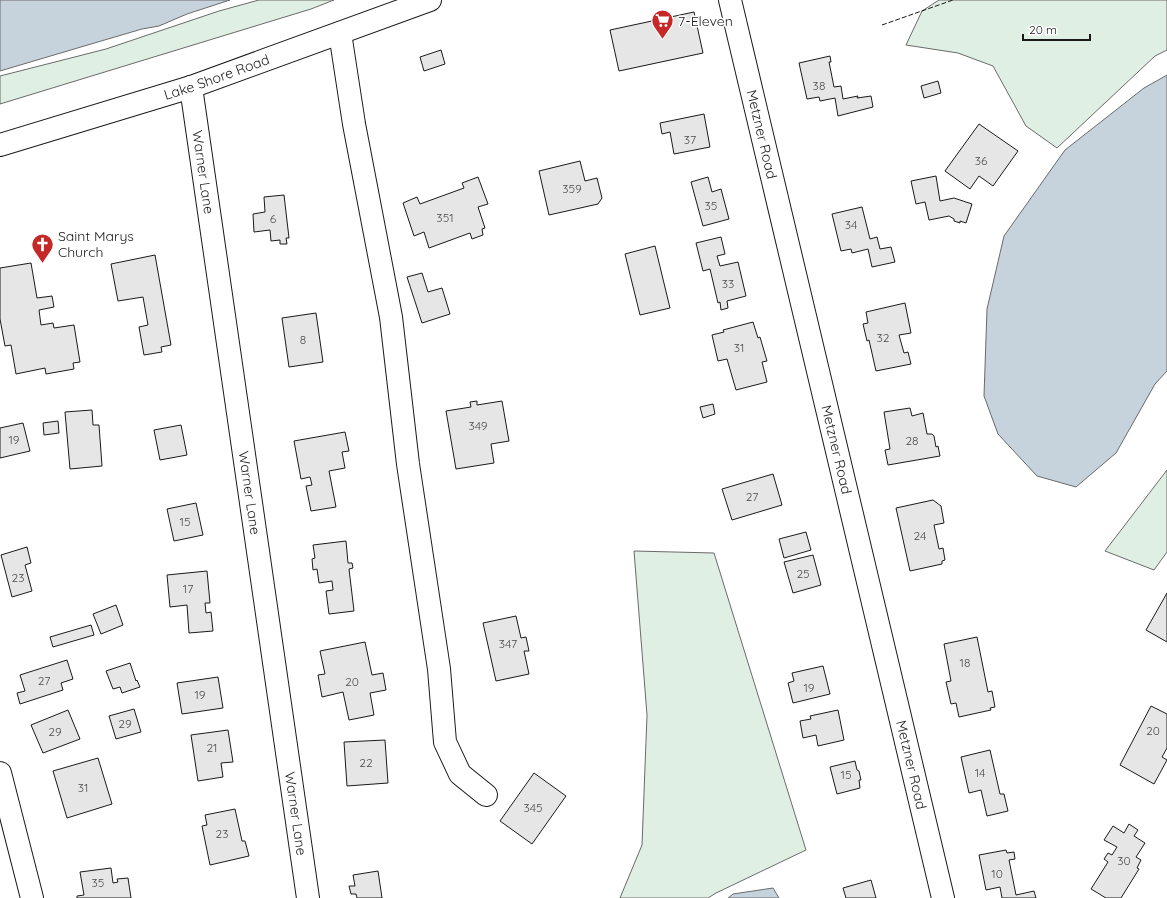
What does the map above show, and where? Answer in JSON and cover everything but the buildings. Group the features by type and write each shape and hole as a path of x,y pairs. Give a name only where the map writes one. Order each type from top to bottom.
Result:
{"street":[{"name":"Lake Shore Road","path":"0,145 191,87 430,0"},
{"name":"Metzner Road","path":"730,0 944,898"},
{"path":"340,33 362,170 390,317 408,464 439,669 445,742 460,774 486,795"},
{"name":"Warner Lane","path":"191,87 308,898"},
{"path":"0,773 32,898"}],"green space":[{"path":"259,0 334,0 311,9 0,104 0,76 106,49 219,11"},
{"path":"939,0 1167,0 1167,50 1155,56 1057,148 1026,126 993,66 958,53 906,45 922,11"},
{"path":"1167,470 1167,552 1154,570 1105,551"},
{"path":"634,551 714,553 806,850 708,898 620,898 642,845 647,715"}],"shaded area":[{"path":"0,0 230,0 187,14 159,26 142,29 0,71"},
{"path":"1167,75 1167,371 1155,384 1116,453 1076,487 1037,476 998,434 984,396 987,309 1004,236 1065,150 1144,88"},
{"path":"773,888 779,898 728,898 733,894"}],"fence":[{"path":"882,25 953,0"}],"place":[{"name":"7-Eleven","path":"662,40"},
{"name":"Saint Marys Church","path":"42,264"}]}
